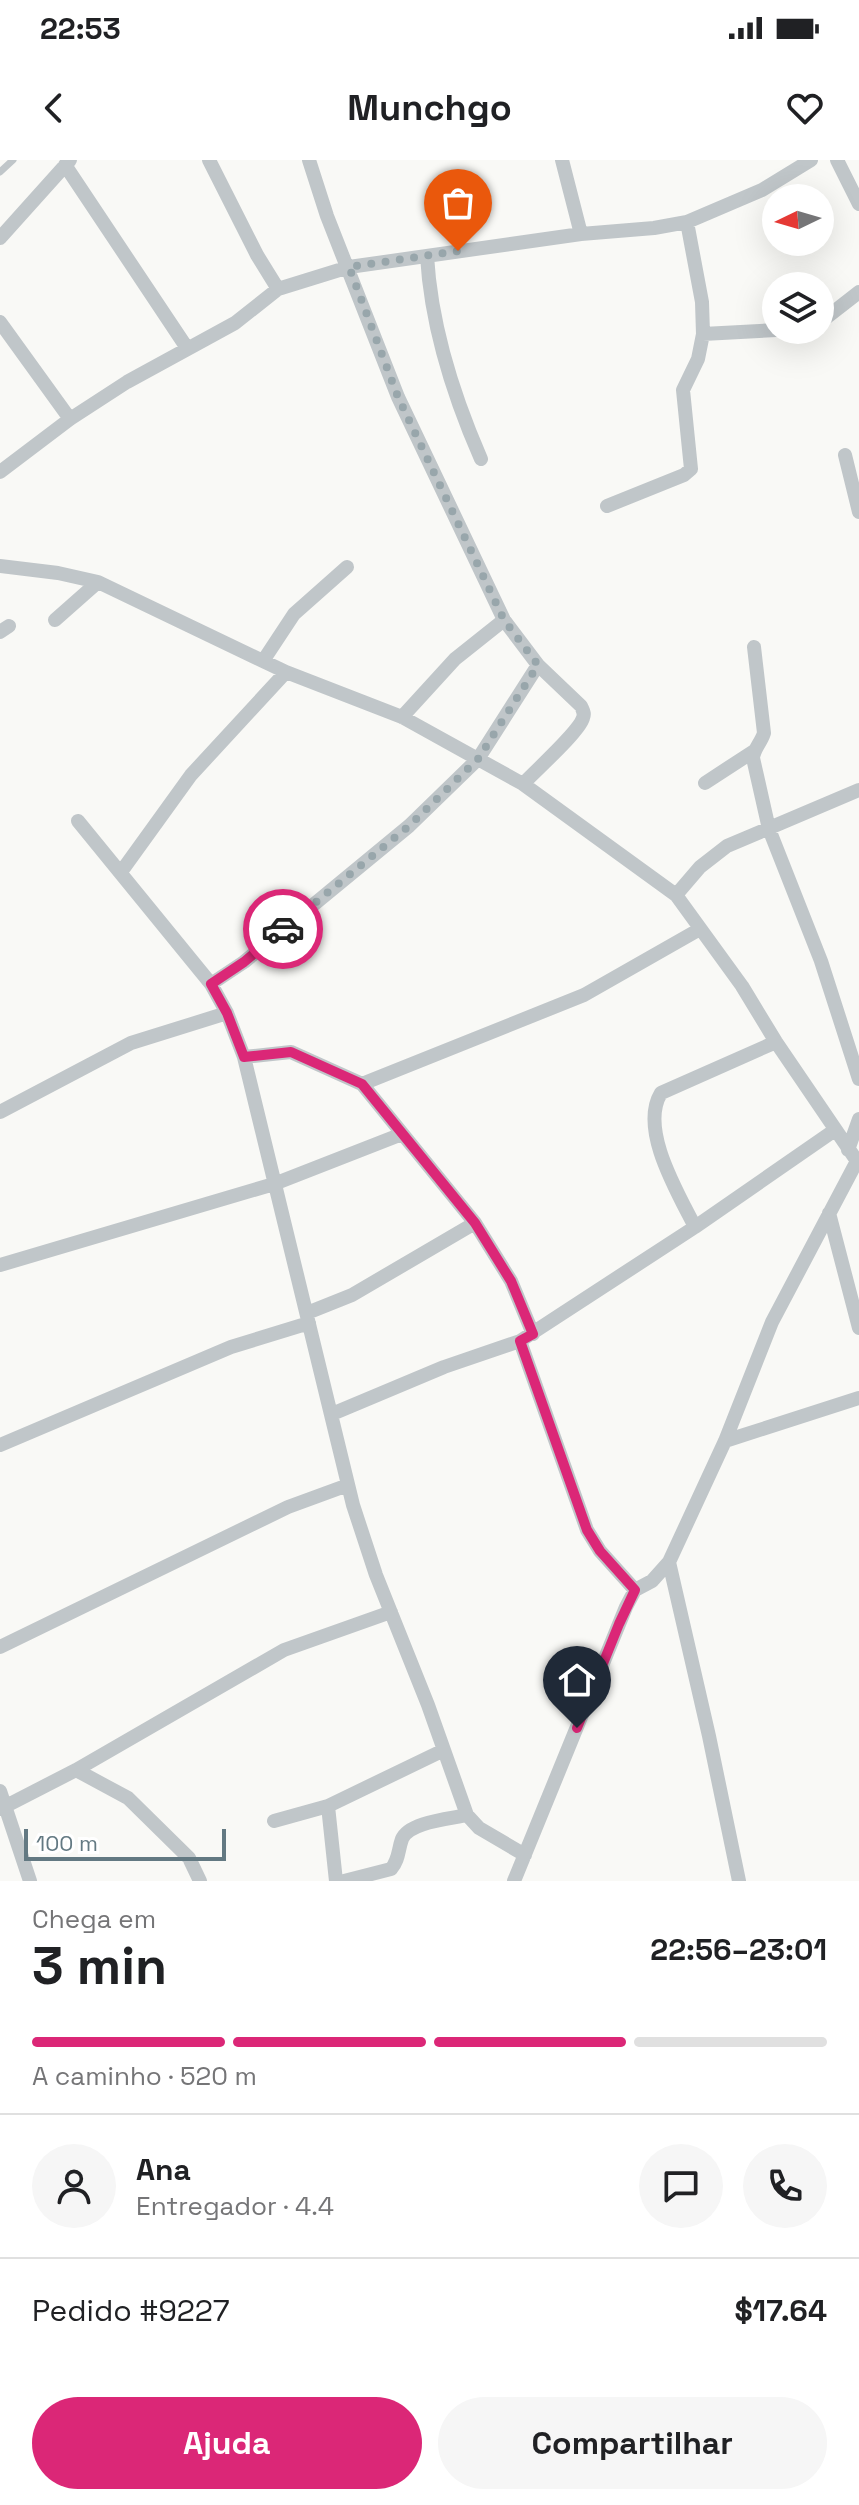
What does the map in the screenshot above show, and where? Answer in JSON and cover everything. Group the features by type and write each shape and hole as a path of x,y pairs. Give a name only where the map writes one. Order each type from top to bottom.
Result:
{"street":[{"path":"209,160 257,255 278,289"},
{"path":"309,160 327,216 398,397 504,620 538,665 581,706 585,714 583,721 523,784"},
{"path":"562,160 581,234"},
{"path":"0,472 70,419 127,382 235,323 278,289 349,267 687,222 762,190 811,160"},
{"path":"837,160 859,204"},
{"path":"0,238 68,163 187,348"},
{"path":"607,506 684,475 691,469 683,390 698,359 703,334 702,302 687,222"},
{"path":"427,256 429,287 440,339 462,412 481,459"},
{"path":"834,312 859,292"},
{"path":"0,322 70,419"},
{"path":"703,334 762,331"},
{"path":"845,455 859,512"},
{"path":"0,566 58,573 98,582 286,672 402,717 523,784 676,895 742,986 855,1158"},
{"path":"263,661 294,614 347,567"},
{"path":"55,620 98,582"},
{"path":"402,717 455,659 504,620"},
{"path":"705,783 754,751 761,742 764,733 754,647"},
{"path":"211,984 244,962 409,826 478,759 538,665"},
{"path":"121,872 191,775 286,672"},
{"path":"754,751 769,829 816,948 859,1079"},
{"path":"676,895 700,867 727,846 859,790"},
{"path":"78,821 211,984 227,1013 244,1057 362,1535 467,1815 479,1828 525,1855"},
{"path":"362,1084 584,995 700,929"},
{"path":"0,1112 131,1043 227,1013"},
{"path":"695,1227 666,1169 656,1129 654,1105 661,1093 776,1042"},
{"path":"244,1057 291,1052 362,1084 475,1223 511,1281 587,1530 600,1551 635,1590"},
{"path":"514,1881 635,1590 652,1581 669,1562 725,1441 772,1322 855,1158 859,1119"},
{"path":"332,1414 453,1364 526,1338 835,1130"},
{"path":"0,1265 274,1184 402,1134"},
{"path":"829,1213 859,1328"},
{"path":"0,1445 231,1347 308,1318 475,1223"},
{"path":"725,1441 859,1398"},
{"path":"0,1647 288,1507 348,1485"},
{"path":"669,1562 739,1881"},
{"path":"3,1808 76,1770 284,1650 391,1612"},
{"path":"274,1821 328,1806 444,1750"},
{"path":"76,1770 128,1798 174,1840 189,1858 200,1881"},
{"path":"0,1791 3,1808 30,1881"},
{"path":"328,1806 336,1881"},
{"path":"344,1881 391,1869 398,1860 402,1839 411,1827 467,1815"}],"lane":[{"path":"0,172 13,160"}],"way so far":[{"path":"283,929 409,826 478,759 516,704 538,665 498,609 398,397 349,267 458,251"}],"route":[{"path":"283,929 244,962 211,984 227,1013 244,1057 291,1052 362,1084 475,1223 511,1281 533,1334 520,1341 581,1517 600,1551 635,1590 577,1728"}]}
